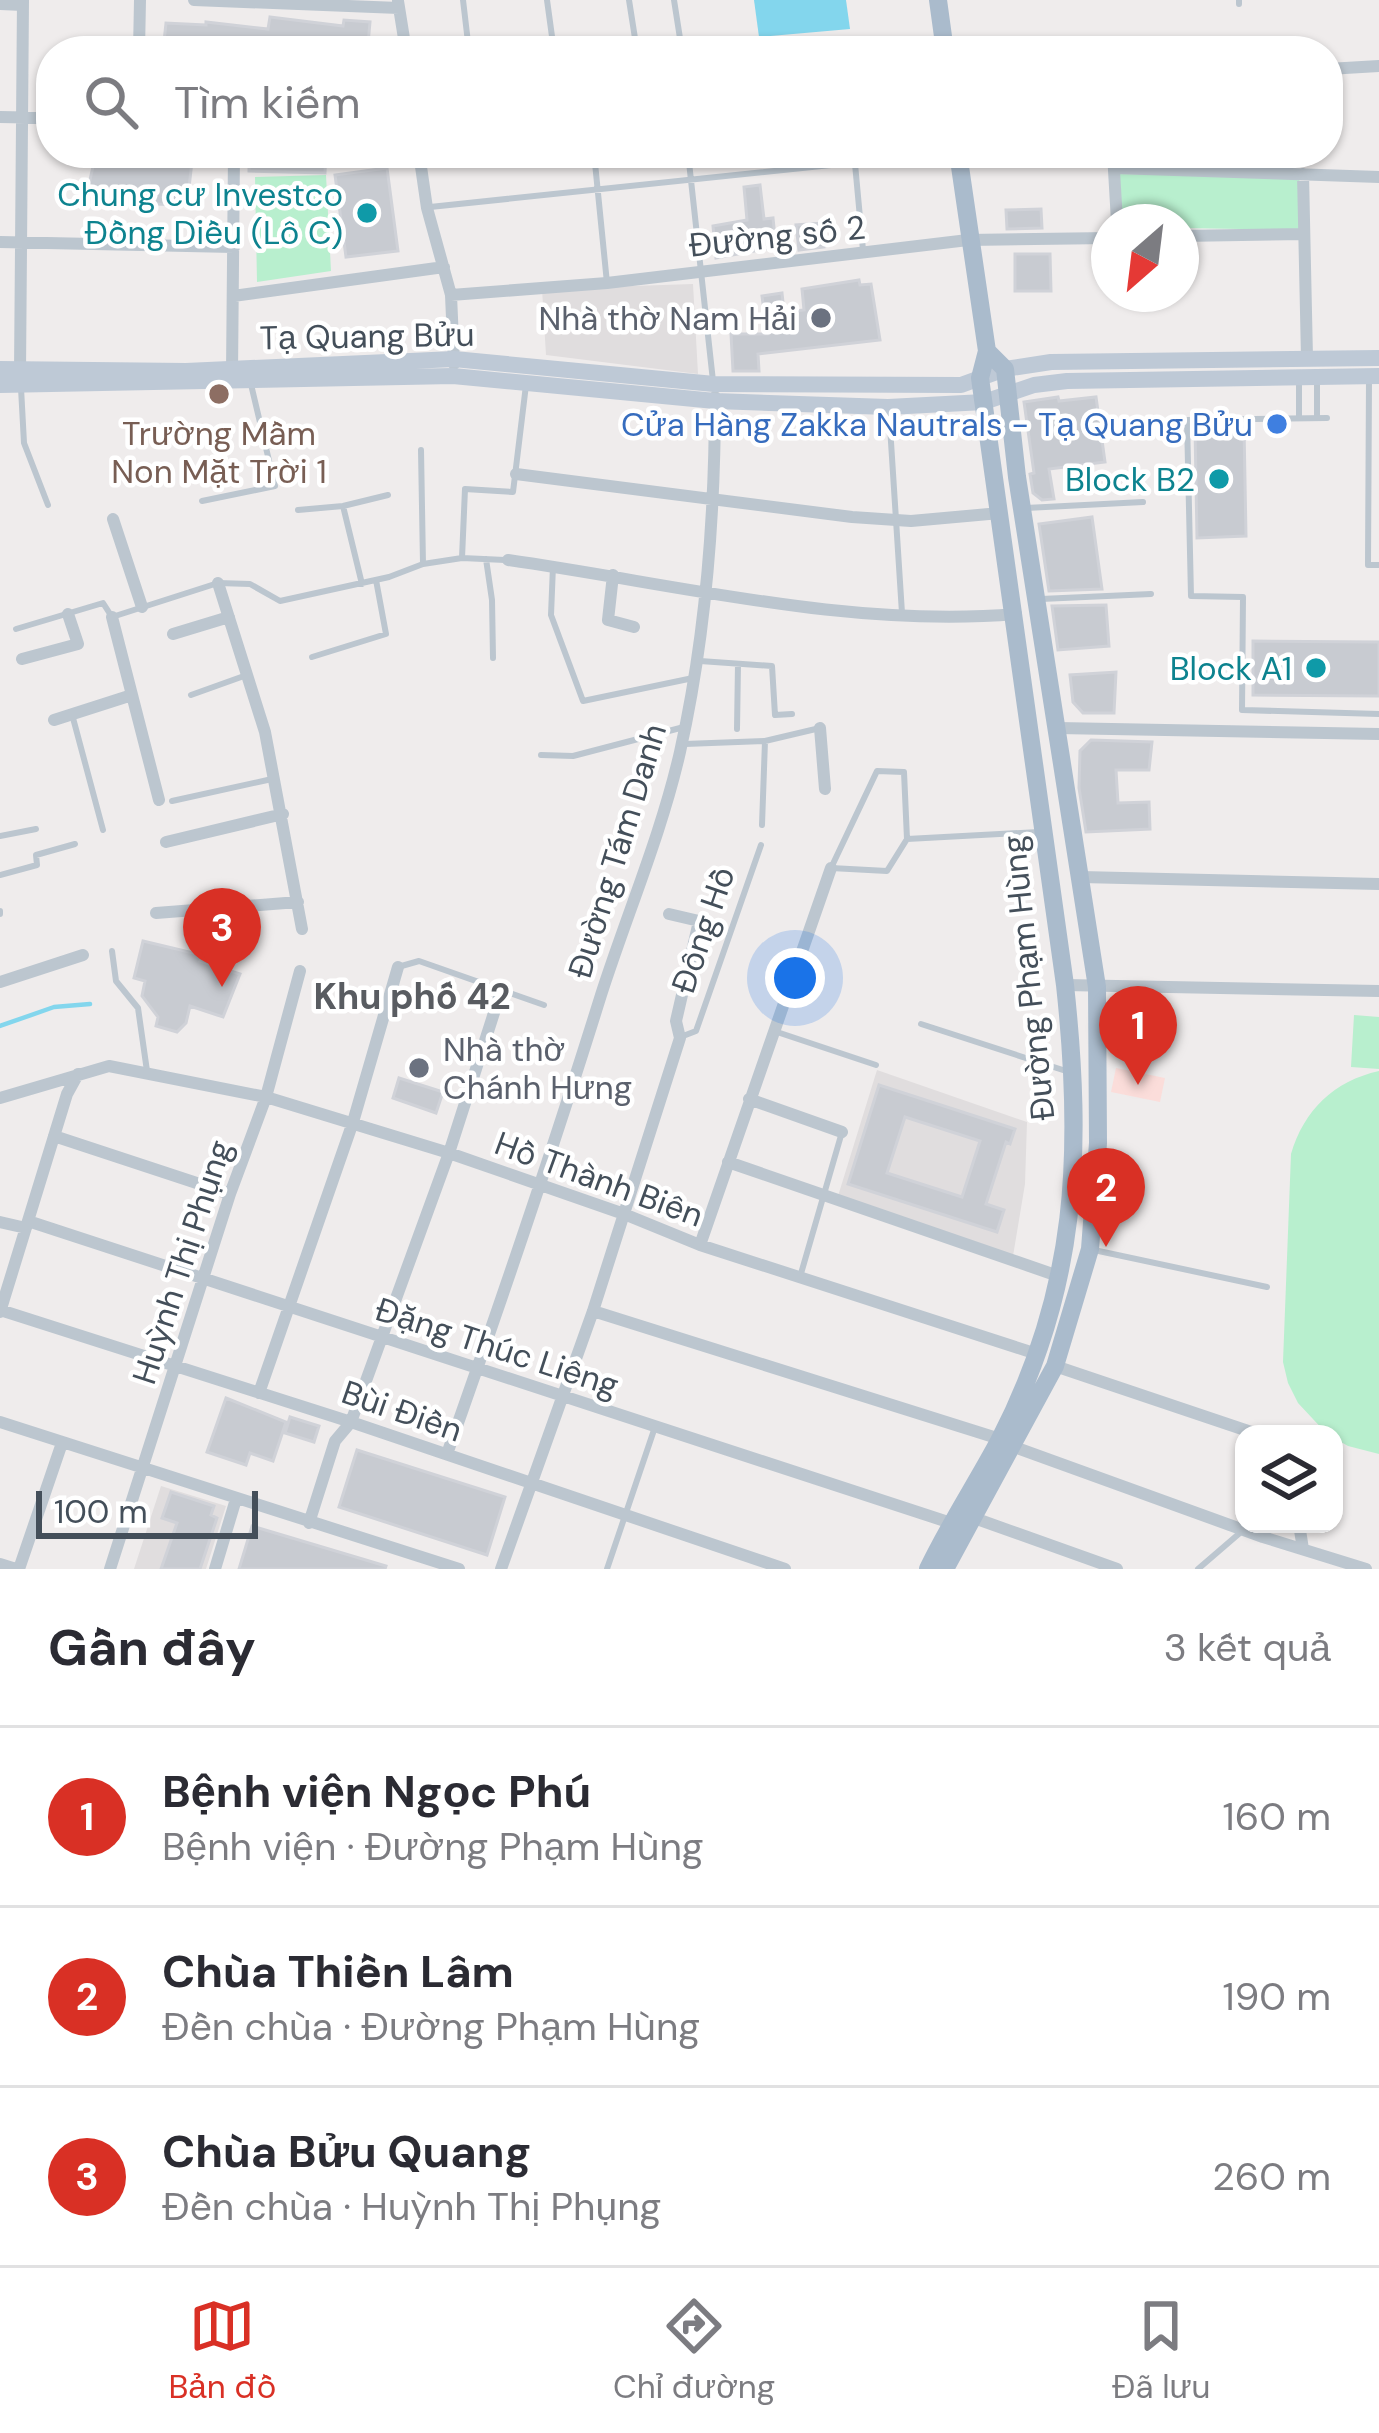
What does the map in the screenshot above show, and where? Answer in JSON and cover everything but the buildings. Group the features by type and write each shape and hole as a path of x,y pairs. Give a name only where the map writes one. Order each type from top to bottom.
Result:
{"main road":[{"path":"938,0 943,36"},
{"path":"960,168 987,351 980,378"},
{"path":"987,351 1005,369"},
{"name":"Tạ Quang Bửu","path":"0,369 20,377 238,377 454,368 888,407 984,402 1034,385 1066,381 1308,371 1379,358"},
{"name":"Tạ Quang Bửu","path":"454,368 527,381 714,392 961,385 1005,369 1051,362 1374,376"},
{"name":"Đường Phạm Hùng","path":"946,1561 951,1523 1055,1366 1090,1249 1098,1143 1097,987 1005,369"},
{"name":"Tạ Quang Bửu","path":"0,385 20,377"},
{"name":"Đường Phạm Hùng","path":"924,1569 946,1561 974,1518 1007,1443 1062,1278 1073,1201 1075,1073 1066,986 980,378"}],"street":[{"path":"139,36 140,0"},
{"path":"194,0 399,4 404,36"},
{"path":"0,4 23,2 20,377"},
{"path":"1343,68 1379,66"},
{"path":"0,117 36,118"},
{"path":"234,168 238,377"},
{"path":"421,168 451,295 454,368"},
{"path":"1114,168 1116,204"},
{"path":"1222,168 1379,177"},
{"path":"1303,174 1308,371"},
{"path":"1199,236 1304,234"},
{"name":"Đường số 2","path":"451,295 607,283 968,240 1091,238"},
{"path":"0,242 234,247"},
{"path":"233,296 444,267"},
{"name":"Đường Tám Danh","path":"447,1454 542,1186 661,821 681,744 705,589 713,497 714,392"},
{"path":"516,474 897,520 1000,513"},
{"path":"113,519 142,607"},
{"path":"508,560 866,615 1016,614"},
{"path":"613,575 608,620 634,627"},
{"path":"218,583 276,778 302,929"},
{"path":"22,659 78,644 68,614"},
{"path":"112,617 165,800"},
{"path":"172,634 230,617"},
{"path":"54,720 132,695"},
{"path":"820,728 825,789"},
{"path":"1058,728 1379,734"},
{"path":"166,842 283,814"},
{"path":"700,1245 831,868"},
{"path":"1081,877 1379,884"},
{"path":"156,913 298,902"},
{"path":"668,914 700,921 676,1021 680,1038"},
{"path":"0,982 83,955"},
{"path":"259,1393 353,1122 398,967"},
{"name":"Huỳnh Thị Phụng","path":"110,1569 230,1194 266,1097 301,970"},
{"path":"1066,986 1379,991"},
{"path":"309,1523 335,1441 351,1422 449,1153 501,992"},
{"name":"Đông Hồ","path":"501,1569 592,1311 680,1038"},
{"name":"Hồ Thành Biên","path":"0,1098 109,1066 266,1097 449,1153 700,1245 1037,1354"},
{"path":"0,1310 70,1083 79,1074"},
{"path":"749,1099 842,1132"},
{"path":"54,1136 230,1194"},
{"path":"728,1162 1062,1278"},
{"name":"Đặng Thúc Liêng","path":"0,1222 27,1225 204,1280 951,1523"},
{"name":"Bùi Điền","path":"0,1310 351,1422 785,1569"},
{"path":"592,1311 1007,1443 1235,1527"},
{"path":"1055,1366 1235,1427"},
{"path":"0,1421 459,1569"},
{"path":"0,1564 18,1569 62,1442"},
{"path":"215,1569 236,1499"},
{"path":"974,1518 1117,1569"},
{"path":"1253,1533 1362,1568"},
{"path":"1300,1533 1303,1549"},
{"path":"404,1569 409,1553"}],"lane":[{"path":"463,0 467,36"},
{"path":"547,0 552,36"},
{"path":"629,0 635,36"},
{"path":"674,0 680,36"},
{"path":"596,168 607,283"},
{"path":"690,168 714,392"},
{"path":"427,208 780,168"},
{"path":"856,168 864,254"},
{"path":"1299,418 1308,371"},
{"path":"1308,371 1317,418"},
{"path":"1374,376 1368,441 1369,565 1379,565"},
{"path":"20,377 24,443 48,506"},
{"path":"202,501 275,486 238,377"},
{"path":"462,559 465,489 513,492 527,381"},
{"path":"888,407 902,617"},
{"path":"1327,418 1187,420 1191,596 1243,597 1242,710 1379,714"},
{"path":"1368,441 1379,441"},
{"path":"421,450 423,564"},
{"path":"298,510 388,495"},
{"path":"1023,508 1143,502"},
{"path":"343,506 362,584"},
{"path":"486,560 494,658"},
{"path":"16,629 103,603 112,617 218,583 250,584 280,602 362,584 423,564 508,560"},
{"path":"553,566 551,615 583,701 693,679"},
{"path":"312,657 386,634 376,580"},
{"path":"1037,600 1151,594"},
{"path":"696,661 772,666 775,715 792,714"},
{"path":"737,664 737,729"},
{"path":"190,695 247,675"},
{"path":"72,714 103,830"},
{"path":"541,755 573,756 684,727"},
{"path":"681,744 765,741 820,728"},
{"path":"762,825 765,741"},
{"path":"877,771 904,772 907,839 887,872 831,868 877,771"},
{"path":"165,800 276,778"},
{"path":"0,836 36,829"},
{"path":"907,839 1043,832"},
{"path":"0,874 37,865 36,855 75,844"},
{"name":"Đông Hồ","path":"680,1038 696,1031 761,845"},
{"path":"112,951 116,981 138,1008 147,1071"},
{"path":"398,967 419,961 544,1005"},
{"path":"921,1024 1075,1073"},
{"path":"773,1031 876,1064"},
{"path":"800,1277 842,1132"},
{"path":"1090,1249 1267,1287"},
{"path":"607,1569 655,1427"},
{"path":"1198,1569 1240,1533"}],"shaded area":[{"path":"693,284 698,374 546,355 542,289"},
{"path":"1116,1068 1165,1078 1160,1102 1111,1092"},
{"path":"877,1070 1027,1122 1025,1184 1013,1256 838,1196"},
{"path":"161,1486 226,1506 206,1569 134,1569"}],"green space":[{"path":"1114,174 1299,176 1304,230 1199,228 1199,204 1118,204"},
{"path":"326,175 331,271 257,282 255,177"},
{"path":"1354,1015 1379,1017 1379,1069 1351,1067"},
{"path":"1379,1071 1379,1454 1343,1443 1343,1425 1319,1425 1298,1403 1283,1362 1291,1154 1304,1124 1323,1100"}],"water":[{"path":"754,0 846,0 850,29 759,36"}],"waterway":[{"path":"0,1026 54,1007 90,1004"}],"place":[{"name":"Chung cư Investco Đồng Diều (Lô C)","path":"367,213"},
{"name":"Nhà thờ Nam Hải","path":"821,318"},
{"name":"Trường Mầm Non Mặt Trời 1","path":"219,394"},
{"name":"Cửa Hàng Zakka Nautrals - Tạ Quang Bửu","path":"1277,424"},
{"name":"Block B2","path":"1219,479"},
{"name":"Block A1","path":"1316,668"},
{"name":"Chùa Bửu Quang","path":"222,987"},
{"name":"Nhà thờ Chánh Hưng","path":"419,1068"},
{"name":"Bệnh viện Ngọc Phú","path":"1138,1085"},
{"name":"Chùa Thiền Lâm","path":"1106,1247"}],"district":[{"name":"Khu phố 42","path":"412,996"}]}
